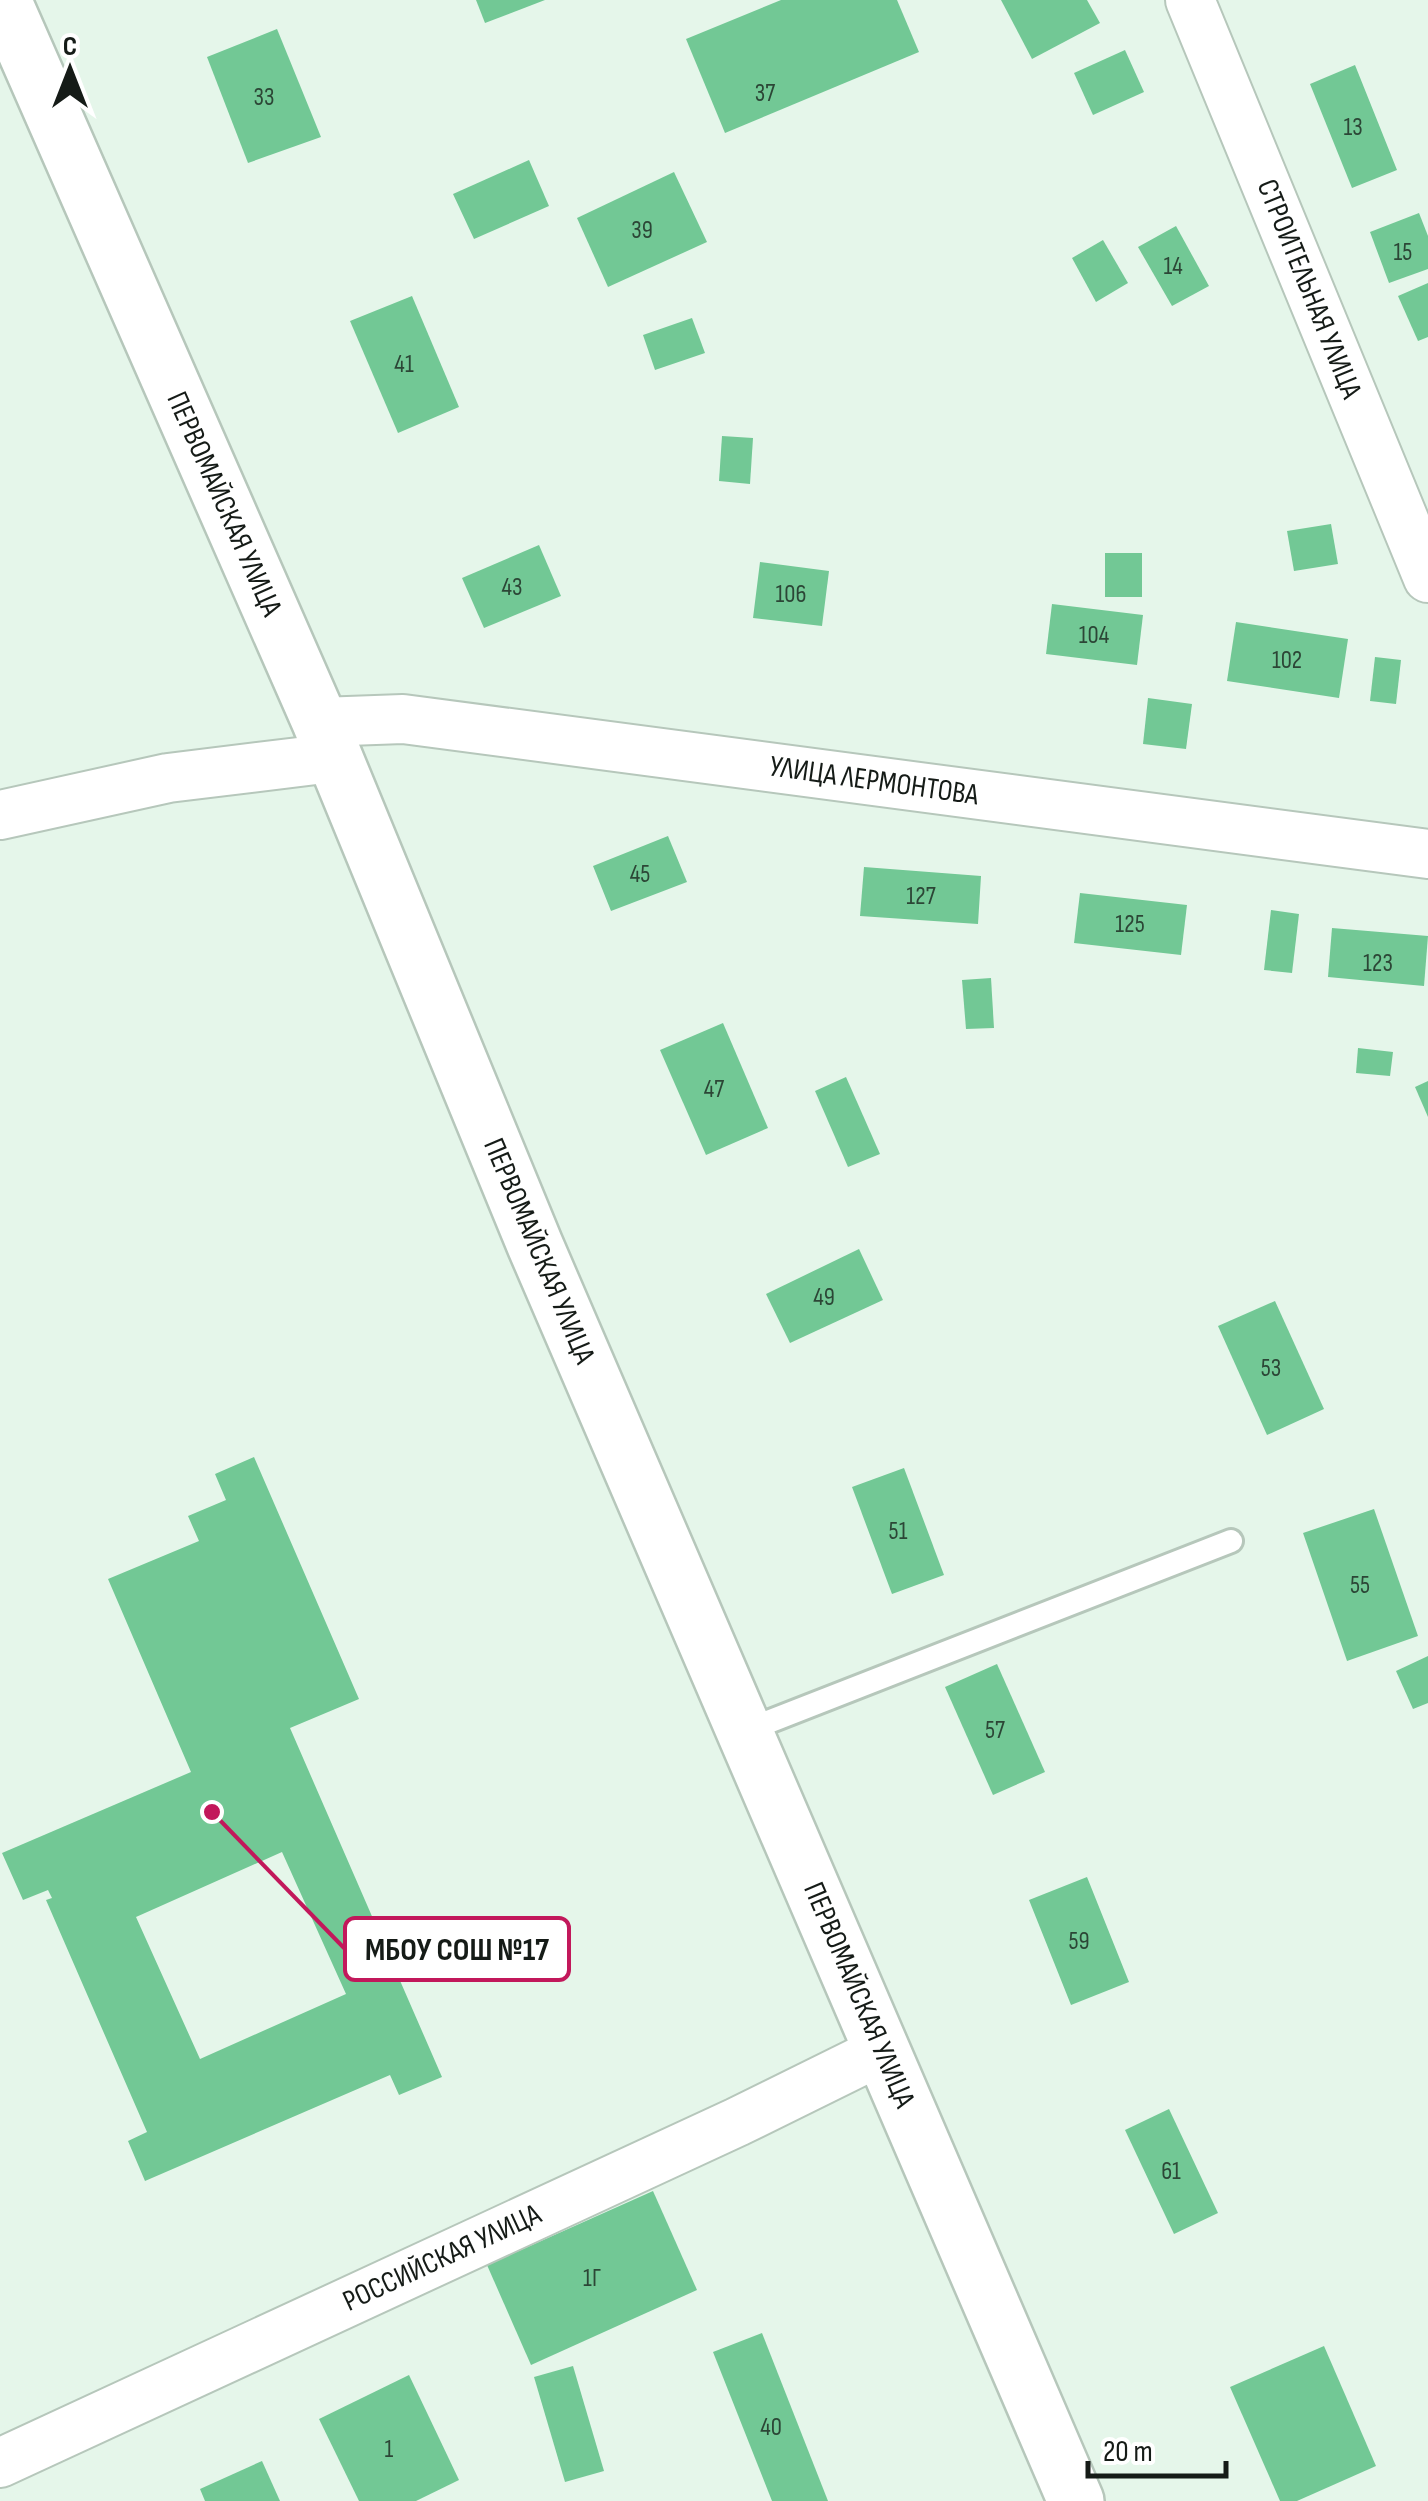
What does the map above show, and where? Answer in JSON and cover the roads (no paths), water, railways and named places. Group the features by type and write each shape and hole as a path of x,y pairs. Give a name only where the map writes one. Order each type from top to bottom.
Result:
{"street":[{"name":"ПЕРВОМАЙСКАЯ УЛИЦА","path":"3,0 326,740 535,1245 1076,2501"},
{"name":"СТРОИТЕЛЬНАЯ УЛИЦА","path":"1190,0 1428,578"},
{"name":"УЛИЦА ЛЕРМОНТОВА","path":"0,815 404,719 1428,854"},
{"name":"РОССИЙСКАЯ УЛИЦА","path":"0,2463 719,2130 882,2050"}],"lane":[{"path":"745,1731 1231,1540"}],"place":[{"name":"МБОУ СОШ №17","path":"212,1812"}]}
